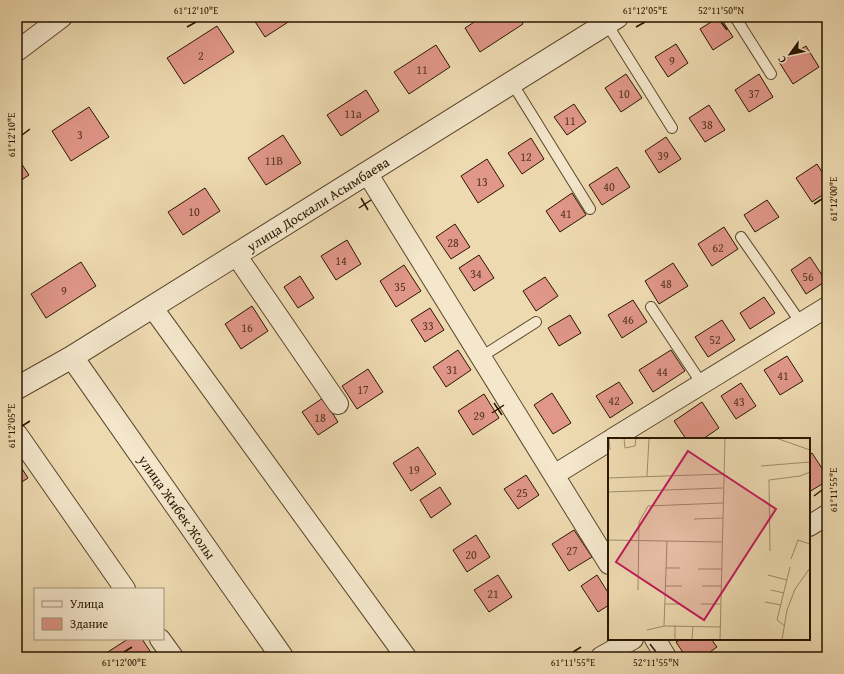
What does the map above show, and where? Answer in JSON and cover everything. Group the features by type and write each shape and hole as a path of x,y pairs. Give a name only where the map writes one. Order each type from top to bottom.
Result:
{"street":[{"path":"17,50 62,17"},
{"name":"улица Доскали Асымбаева","path":"17,388 72,357 612,20"},
{"path":"367,173 608,562"},
{"path":"236,255 338,404"},
{"path":"152,307 406,657"},
{"path":"614,438 827,307"},
{"name":"улица Жибек Жолы","path":"72,357 282,657"},
{"path":"17,434 124,588"},
{"path":"554,475 608,442"},
{"path":"810,525 827,515"},
{"path":"161,640 173,657"},
{"path":"601,657 630,640"},
{"path":"656,640 666,657"}],"lane":[{"path":"735,17 771,74"},
{"path":"612,20 672,128"},
{"path":"512,83 590,209"},
{"path":"741,237 801,323"},
{"path":"651,307 702,384"},
{"path":"481,357 536,322"}],"building":[{"path":"252,17 296,17 265,37"},
{"path":"482,17 519,17 523,24 480,52 465,28"},
{"path":"719,17 733,37 713,50 700,29"},
{"path":"217,26 234,52 184,84 167,58"},
{"path":"676,44 688,63 668,77 655,57"},
{"path":"436,45 450,67 409,94 394,72"},
{"path":"806,46 819,67 793,84 779,62"},
{"path":"626,74 642,98 621,112 605,88"},
{"path":"759,74 773,97 749,112 735,90"},
{"path":"366,90 379,111 341,136 327,115"},
{"path":"574,104 586,122 567,135 554,117"},
{"path":"709,105 725,130 705,142 689,118"},
{"path":"89,107 109,137 71,161 52,131"},
{"path":"283,135 301,163 266,185 248,158"},
{"path":"666,137 681,159 659,173 645,151"},
{"path":"531,138 544,159 522,174 508,153"},
{"path":"17,157 29,175 17,183"},
{"path":"487,159 504,186 478,203 461,176"},
{"path":"817,164 827,180 827,192 812,202 796,178"},
{"path":"617,167 630,187 602,205 589,185"},
{"path":"205,188 220,211 183,235 168,212"},
{"path":"572,193 586,215 560,232 546,211"},
{"path":"767,200 779,217 755,232 744,215"},
{"path":"455,224 470,247 451,259 436,237"},
{"path":"724,227 738,249 712,266 698,244"},
{"path":"347,240 361,264 336,280 321,256"},
{"path":"479,255 494,278 474,291 459,268"},
{"path":"810,257 826,281 806,294 791,270"},
{"path":"81,262 96,286 46,318 31,294"},
{"path":"673,263 688,286 659,304 645,281"},
{"path":"404,265 421,291 396,307 380,281"},
{"path":"300,276 314,298 298,308 284,287"},
{"path":"545,277 558,296 536,311 523,291"},
{"path":"764,297 775,313 750,329 740,313"},
{"path":"633,300 647,322 622,338 608,315"},
{"path":"252,306 268,331 241,349 225,324"},
{"path":"430,308 444,330 425,342 411,320"},
{"path":"570,315 581,333 559,346 548,328"},
{"path":"722,320 735,340 708,357 695,337"},
{"path":"458,350 471,370 446,387 433,367"},
{"path":"671,350 685,371 653,392 639,370"},
{"path":"787,356 803,381 780,395 764,370"},
{"path":"368,369 383,392 357,409 342,386"},
{"path":"619,382 633,403 610,418 596,396"},
{"path":"741,383 756,406 736,419 721,396"},
{"path":"552,393 571,423 553,434 534,405"},
{"path":"484,394 499,418 473,435 458,411"},
{"path":"323,398 338,422 318,435 302,412"},
{"path":"702,402 719,428 704,438 685,438 674,421"},
{"path":"418,447 436,474 411,491 393,463"},
{"path":"812,453 827,476 827,481 810,491 810,454"},
{"path":"17,461 28,478 17,485"},
{"path":"526,475 539,495 518,509 504,489"},
{"path":"440,487 451,504 431,518 420,500"},
{"path":"574,530 592,557 569,571 552,544"},
{"path":"476,535 490,557 467,572 453,550"},
{"path":"498,575 512,597 489,612 474,590"},
{"path":"597,575 608,592 608,606 598,612 581,586"},
{"path":"126,640 143,640 154,657 100,657"},
{"path":"680,640 712,640 717,647 703,657 686,657 676,642"}]}
